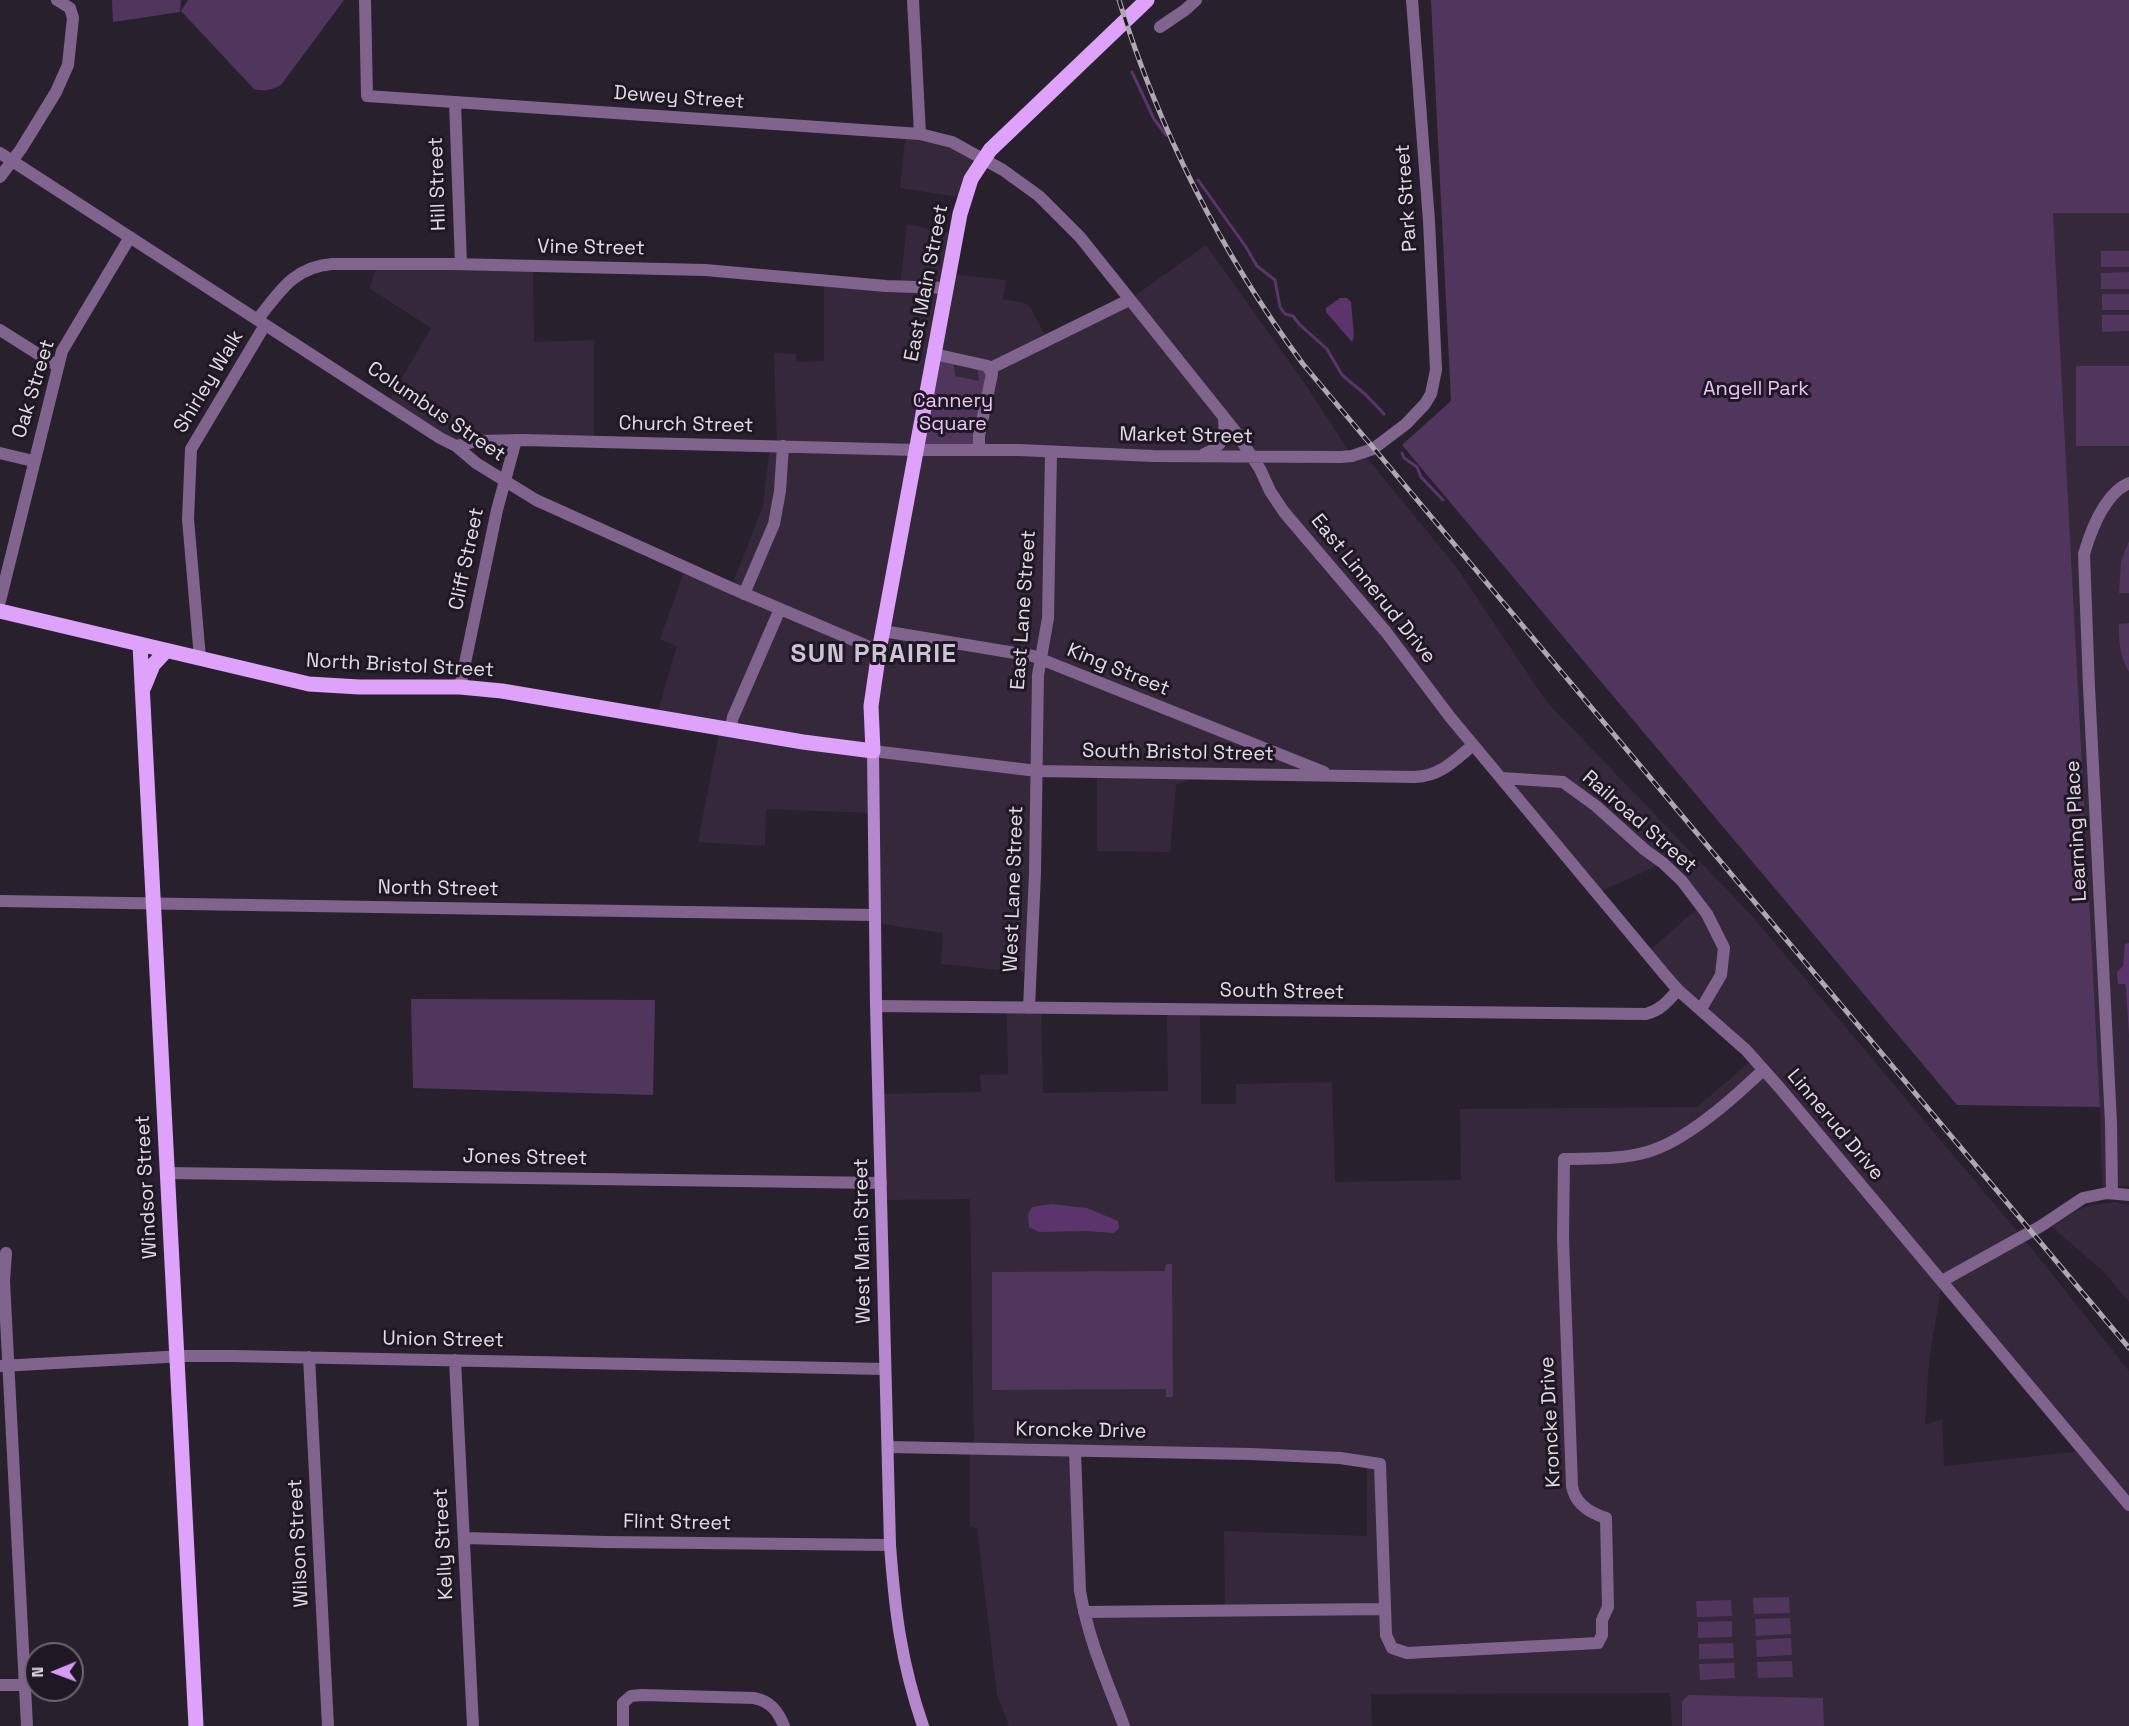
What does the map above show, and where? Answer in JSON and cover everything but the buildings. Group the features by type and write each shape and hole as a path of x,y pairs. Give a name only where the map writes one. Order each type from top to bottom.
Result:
{"main road":[{"name":"East Main Street","path":"873,751 871,706 879,651 916,450 940,356 946,288 960,214 971,178 982,160 1012,127 1147,0"},
{"name":"North Bristol Street","path":"0,611 309,684 359,687 460,687 873,751"},
{"name":"Windsor Street","path":"140,645 196,1726"},
{"path":"143,693 145,682 153,666 166,651"},
{"name":"West Main Street","path":"873,751 876,1006 891,1545 897,1630 909,1683 923,1726"}],"street":[{"path":"0,177 56,92 68,65 73,18 70,8 57,0"},
{"name":"Dewey Street","path":"364,0 367,96 920,134 952,142 982,160"},
{"path":"913,0 920,134"},
{"path":"1160,27 1196,0"},
{"name":"Park Street","path":"1412,0 1429,221 1436,359 1431,394"},
{"name":"Hill Street","path":"455,102 461,264"},
{"name":"Columbus Street","path":"0,153 440,438 456,446 476,463 536,500 744,594 879,651"},
{"name":"East Linnerud Drive","path":"982,160 1003,170 1039,195 1080,237 1157,331 1252,457 1284,512 1386,632 1429,690 1502,778"},
{"name":"Oak Street","path":"0,601 62,351 130,237"},
{"name":"Vine Street","path":"262,322 279,293 294,277 313,266 332,264 461,264 705,270 893,286 946,288"},
{"path":"940,356 987,367 1130,300"},
{"name":"Shirley Walk","path":"200,658 188,519 191,449 262,322"},
{"path":"0,330 57,366"},
{"path":"979,450 979,436 992,374 987,367"},
{"name":"Market Street","path":"916,450 1338,458 1363,453 1382,444 1416,414 1431,394"},
{"path":"1196,456 1219,446 1225,433 1223,418"},
{"name":"Church Street","path":"456,446 478,441 516,440 916,450"},
{"name":"Cliff Street","path":"460,687 496,514 516,440"},
{"path":"744,594 774,524 780,491 783,446"},
{"name":"East Lane Street","path":"1037,771 1040,659 1048,602 1052,452"},
{"path":"0,453 33,461"},
{"name":"Learning Place","path":"2112,1193 2112,1124 2084,554 2097,518 2112,498 2124,485 2129,483"},
{"path":"730,730 733,717 780,609"},
{"name":"King Street","path":"883,631 1012,652 1040,659 1331,775"},
{"name":"South Bristol Street","path":"873,751 1037,771 1426,777 1446,768 1473,745"},
{"name":"West Lane Street","path":"1029,1008 1037,771"},
{"name":"Linnerud Drive","path":"1502,778 1678,990 1746,1050 2129,1505"},
{"name":"Railroad Street","path":"1502,778 1563,782 1596,806 1682,881 1707,914 1724,948 1721,975 1701,1009"},
{"name":"North Street","path":"0,901 875,915"},
{"name":"South Street","path":"876,1006 1646,1014 1656,1012 1678,990"},
{"name":"Kroncke Drive","path":"888,1447 1316,1457 1380,1464 1384,1609 1386,1635 1392,1648 1407,1653 1598,1643 1602,1635 1602,1620 1608,1605 1606,1518 1594,1514 1579,1503 1572,1486 1563,1238 1564,1159 1634,1155 1659,1148 1688,1131 1763,1070"},
{"name":"Jones Street","path":"167,1173 881,1183"},
{"path":"1942,1281 2041,1226 2083,1198 2112,1193 2129,1194"},
{"path":"0,1685 24,1685 4,1366 6,1253"},
{"name":"Union Street","path":"4,1366 177,1356 885,1369"},
{"name":"Wilson Street","path":"309,1357 328,1726"},
{"name":"Kelly Street","path":"455,1360 473,1726"},
{"path":"1075,1450 1080,1591 1097,1659 1124,1726"},
{"name":"Flint Street","path":"464,1538 891,1545"},
{"path":"1084,1612 1384,1609"},
{"path":"623,1726 623,1707 625,1701 631,1696 672,1695 764,1700 770,1704 784,1726"},
{"path":"25,1702 27,1726"}],"shaded area":[{"path":"906,132 920,134 982,160 965,198 900,188"},
{"path":"2053,213 2129,213 2129,1186 2102,1186 2100,1107"},
{"path":"907,224 956,234 949,274 1006,280 1003,299 1025,303 1030,307 1048,341 1129,300 1206,245 1309,390 1352,456 1363,453 1457,568 1546,701 1754,918 2032,1249 2129,1371 2129,1726 1672,1726 1670,1693 1371,1694 1372,1726 1009,1726 997,1694 977,1528 970,1526 970,1448 974,1448 970,1199 882,1200 879,1094 981,1092 980,1075 1008,1074 1007,1007 1041,1008 1043,1093 1168,1091 1167,1010 1200,1010 1201,1104 1236,1104 1236,1084 1332,1082 1335,1182 1461,1180 1460,1109 1697,1107 1753,1059 1647,953 1700,906 1663,863 1597,893 1473,745 1437,773 1206,773 1176,785 1170,852 1097,851 1097,772 1038,771 1031,973 941,964 943,933 875,923 873,813 766,809 765,846 698,842 720,728 656,717 677,646 660,639 686,567 731,588 763,506 770,446 777,445 774,353 796,354 796,362 824,361 824,281 900,286","holes":["1942,1282 2083,1451 1944,1466 1942,1419 1925,1425 1929,1360","1075,1451 1367,1462 1367,1536 1224,1531 1225,1611 1084,1612"]},
{"path":"378,264 533,267 534,342 594,340 594,442 456,446 387,404 431,328 369,288"},
{"path":"1340,298 1347,298 1351,302 1354,336 1352,342 1326,312 1326,308"},
{"path":"2129,943 2129,1035 2126,987 2125,984 2118,984 2117,972 2123,966 2125,944"},
{"path":"2115,1202 2129,1205 2129,1302 2104,1272 2052,1227 2087,1206"},
{"path":"1051,1204 1087,1208 1118,1221 1119,1228 1114,1233 1039,1232 1029,1227 1028,1214 1032,1207"}],"green space":[{"path":"112,0 181,0 180,12 113,22"},
{"path":"188,0 344,0 281,85 265,90 254,89 181,11"},
{"name":"Angell Park","path":"1431,0 2129,0 2129,213 2053,213 2100,1107 1957,1105 1402,445 1451,401"},
{"path":"2101,251 2129,251 2129,267 2101,267"},
{"path":"2129,272 2129,289 2101,289 2101,273"},
{"path":"2102,294 2129,294 2129,310 2102,310"},
{"path":"2102,315 2129,315 2129,331 2102,332"},
{"name":"Cannery Square","path":"934,354 953,358 955,376 979,381 977,363 988,366 979,450 916,450"},
{"path":"2076,366 2129,366 2129,446 2076,446"},
{"path":"2129,541 2129,593 2119,593 2121,562"},
{"path":"2129,623 2129,672 2122,655 2119,624"},
{"path":"411,999 655,1000 653,1095 413,1088"},
{"path":"1166,1264 1172,1264 1173,1397 1166,1397 1166,1389 992,1390 992,1272 1165,1271"},
{"path":"1789,1597 1790,1613 1754,1614 1753,1598"},
{"path":"1731,1600 1732,1616 1697,1617 1696,1601"},
{"path":"1790,1618 1791,1634 1756,1636 1755,1619"},
{"path":"1732,1621 1732,1637 1698,1638 1698,1622"},
{"path":"1791,1638 1792,1655 1757,1657 1756,1640"},
{"path":"1733,1643 1734,1658 1699,1659 1699,1644"},
{"path":"1792,1661 1793,1677 1758,1678 1757,1662"},
{"path":"1734,1663 1735,1678 1700,1680 1699,1664"},
{"path":"1688,1695 1823,1698 1824,1726 1682,1726 1682,1702"}],"waterway":[{"path":"1132,72 1154,119 1166,135"},
{"path":"1198,180 1257,266 1275,280 1280,307 1285,314 1293,316 1327,349 1342,375 1384,414"},
{"path":"1402,453 1404,458 1417,467 1421,477 1443,500"}],"railway":[{"path":"1119,0 1153,96 1196,190 1246,279 1303,364 2129,1348"}],"district":[{"name":"SUN PRAIRIE","path":"874,655"}]}
